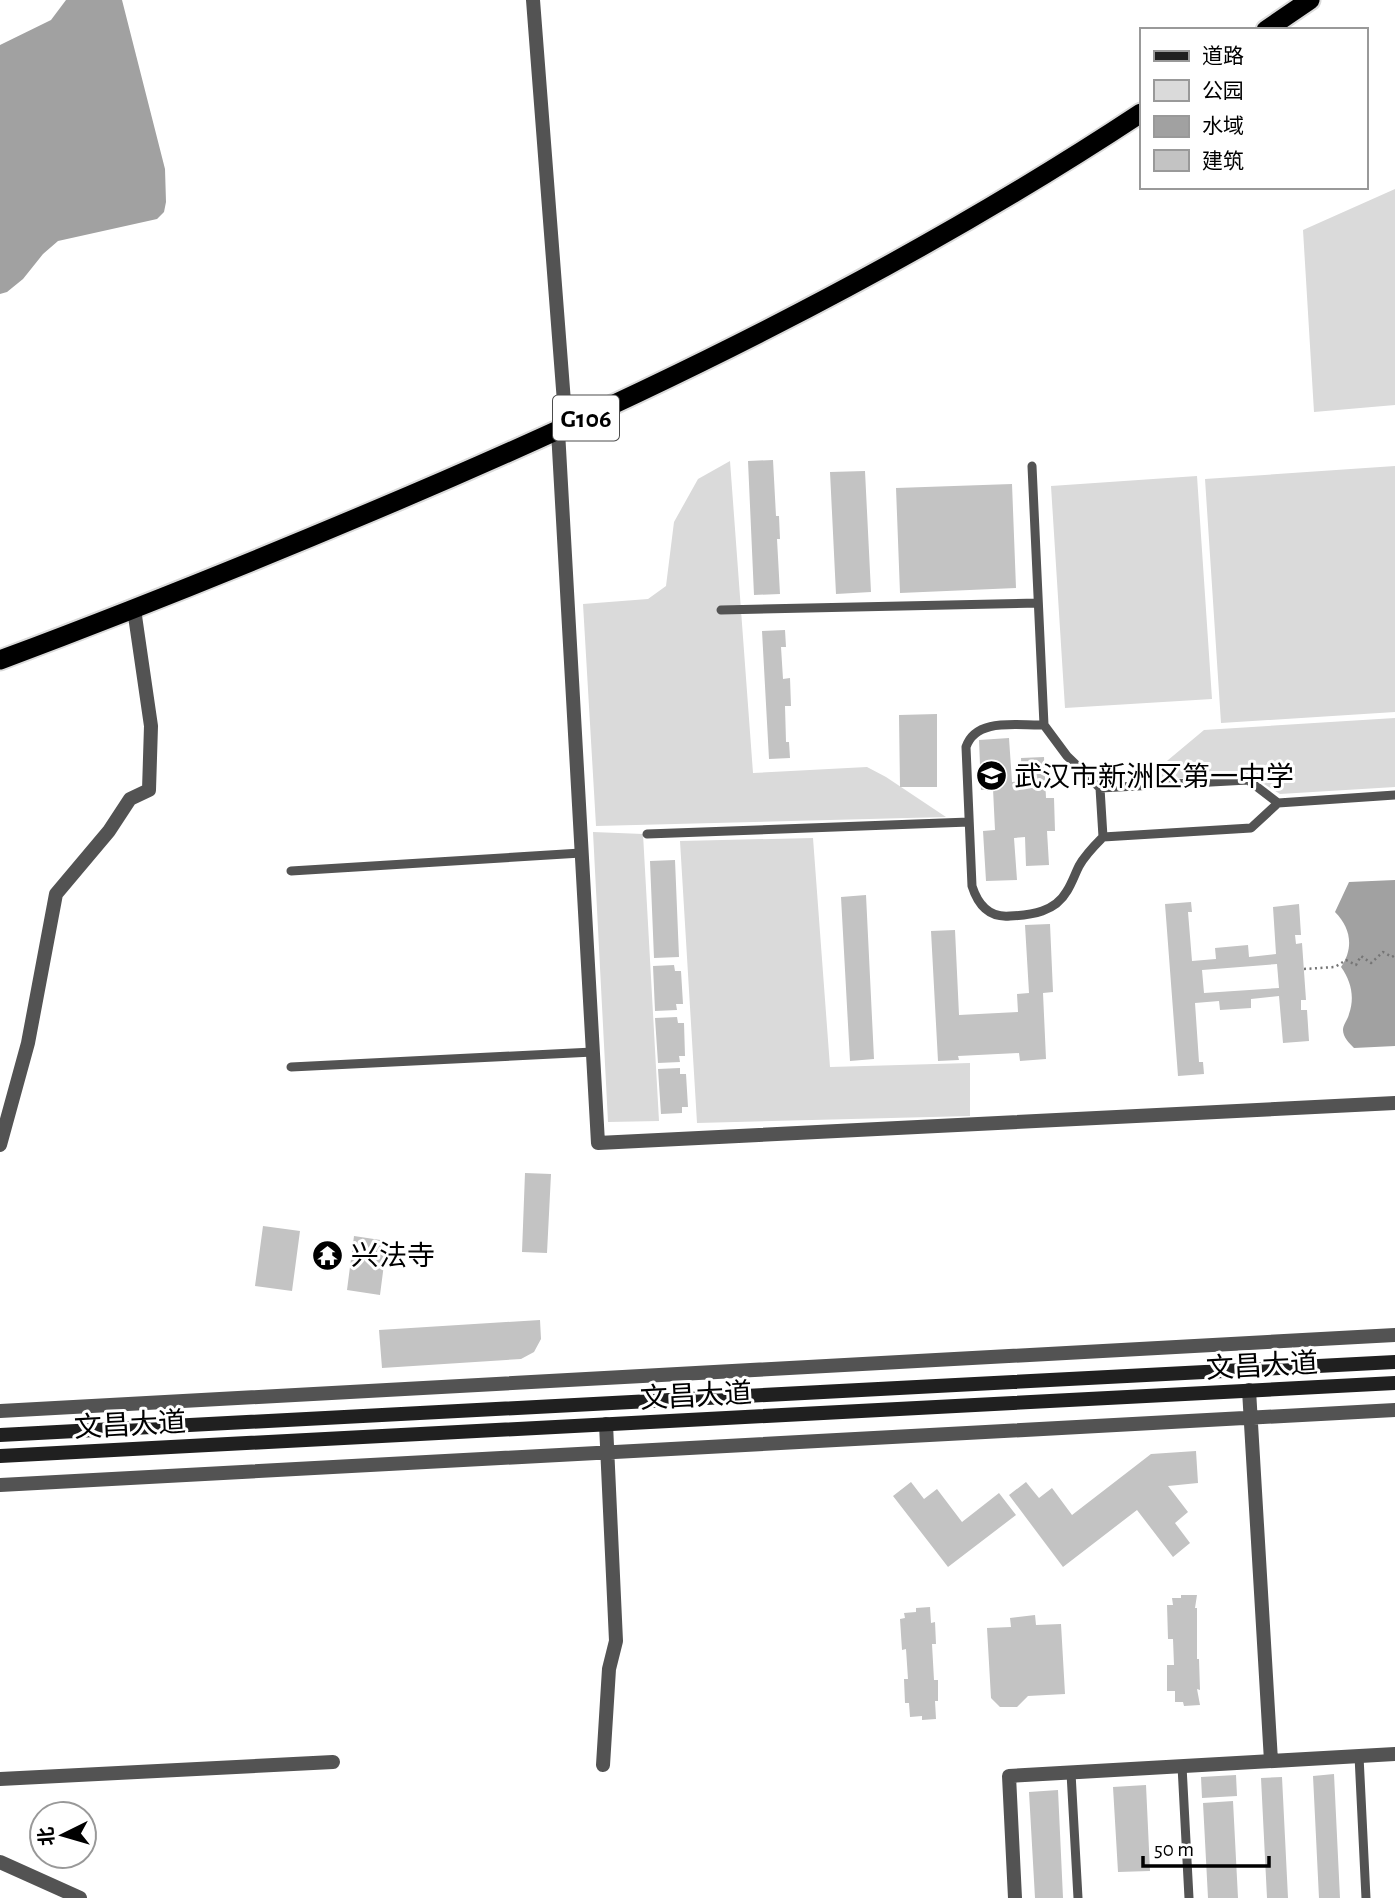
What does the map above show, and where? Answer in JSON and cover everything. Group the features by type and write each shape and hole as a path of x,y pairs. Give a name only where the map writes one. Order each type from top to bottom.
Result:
{"highway":[{"path":"1269,28 1310,0"},
{"name":"G106","path":"0,660 296,543 562,430 707,360 871,274 1021,189 1140,114"}],"main road":[{"name":"文昌大道","path":"0,1435 1395,1362"},
{"name":"文昌大道","path":"0,1455 1395,1383"}],"street":[{"path":"533,0 562,430 581,853 598,1143 1395,1102"},
{"path":"0,1145 28,1044 56,894 109,831 130,799 149,790 151,726 134,608"},
{"path":"0,1410 1395,1335"},
{"path":"1250,1390 1271,1761"},
{"path":"0,1485 1395,1410"},
{"path":"603,1765 609,1669 616,1641 606,1424"},
{"path":"1015,1898 1009,1776 1395,1754"},
{"path":"0,1779 333,1762"},
{"path":"0,1862 80,1898"}],"lane":[{"path":"1032,466 1044,725 1067,756 1100,788 1103,836 1079,866 1067,892 1049,909 1032,915 997,917 980,904 972,886 966,747 971,736 987,726 1044,725"},
{"path":"722,610 1038,603"},
{"path":"1100,788 1248,780 1278,803"},
{"path":"1103,836 1251,828 1278,803 1395,795"},
{"path":"647,835 969,822"},
{"path":"291,872 581,853"},
{"path":"291,1067 593,1052"},
{"path":"1359,1756 1366,1898"},
{"path":"1182,1766 1189,1898"},
{"path":"1072,1773 1078,1898"}],"path":[{"path":"1304,969 1335,967 1346,960 1356,965 1361,956 1371,963 1383,952 1392,957 1395,955"}],"green space":[{"path":"1395,189 1395,405 1314,412 1303,230"},
{"path":"730,461 753,773 867,767 946,817 596,826 583,604 648,599 666,586 674,522 698,479"},
{"path":"1395,466 1395,712 1221,723 1205,479"},
{"path":"1197,476 1212,699 1065,708 1051,486"},
{"path":"1395,718 1395,787 1280,794 1248,774 1143,781 1204,730"},
{"path":"593,832 643,834 659,1121 608,1122"},
{"path":"813,838 830,1067 970,1063 970,1116 697,1123 680,841"}],"water":[{"path":"66,0 122,0 165,169 164,212 157,219 58,241 43,254 23,279 7,292 0,294 0,45 51,20"},
{"path":"1395,880 1395,1046 1354,1048 1343,1030 1352,1001 1350,984 1341,967 1348,953 1349,938 1345,925 1335,912 1349,882"}],"building":[{"path":"773,460 776,516 779,516 780,539 777,539 780,594 754,595 748,461"},
{"path":"865,471 871,592 836,594 830,472"},
{"path":"1012,484 1016,588 900,593 896,488"},
{"path":"785,630 786,647 781,647 783,679 790,678 791,706 785,706 786,742 789,742 790,758 769,759 762,631"},
{"path":"937,714 937,787 900,787 899,715"},
{"path":"1009,738 1012,782 1022,781 1021,758 1044,757 1046,798 1054,798 1055,831 1047,831 1049,865 1026,866 1025,837 1014,838 1017,880 986,881 983,831 995,830 993,789 981,790 979,740"},
{"path":"675,860 679,957 654,958 650,861"},
{"path":"866,895 874,1059 850,1061 841,897"},
{"path":"1191,902 1192,912 1188,912 1192,961 1216,959 1215,948 1248,945 1249,957 1276,954 1273,907 1299,904 1301,935 1295,935 1296,944 1302,943 1306,1000 1301,1000 1301,1010 1307,1010 1309,1041 1283,1043 1279,996 1251,999 1251,1008 1220,1010 1219,1001 1195,1003 1199,1062 1203,1062 1204,1074 1178,1076 1165,904","holes":["1277,964 1279,988 1204,993 1202,970"]},
{"path":"1050,924 1053,992 1043,993 1046,1059 1020,1061 1019,1053 958,1056 959,1060 938,1061 931,931 955,930 959,1015 1018,1012 1017,994 1029,993 1025,925"},
{"path":"674,965 675,971 681,971 683,1004 676,1004 677,1010 655,1011 653,966"},
{"path":"677,1017 678,1023 684,1023 685,1056 679,1056 680,1062 658,1063 655,1018"},
{"path":"680,1068 680,1074 686,1074 688,1107 682,1107 682,1113 661,1114 658,1069"},
{"path":"525,1173 551,1174 547,1253 522,1252"},
{"path":"263,1226 300,1231 292,1291 255,1286"},
{"path":"354,1236 387,1241 380,1295 347,1290"},
{"path":"540,1320 541,1339 534,1352 521,1359 382,1368 379,1330"},
{"path":"1196,1451 1198,1483 1168,1486 1188,1512 1175,1523 1190,1543 1173,1557 1137,1510 1063,1567 1009,1495 1026,1482 1039,1498 1052,1488 1072,1515 1151,1454"},
{"path":"911,1482 924,1499 937,1489 962,1522 999,1493 1016,1515 948,1567 893,1496"},
{"path":"1181,1595 1197,1595 1195,1608 1200,1690 1197,1689 1200,1705 1184,1706 1183,1702 1175,1702 1175,1691 1167,1691 1167,1665 1174,1665 1173,1639 1168,1639 1167,1605 1173,1605 1172,1598 1181,1598"},
{"path":"930,1607 931,1623 935,1622 936,1644 932,1644 934,1680 938,1680 938,1701 935,1701 936,1719 922,1720 922,1716 910,1717 909,1703 905,1703 904,1679 908,1679 906,1649 902,1650 900,1619 905,1618 904,1613 916,1612 916,1608"},
{"path":"1035,1615 1036,1625 1061,1624 1065,1694 1028,1696 1017,1707 1000,1707 991,1698 987,1628 1011,1627 1010,1618"},
{"path":"1334,1774 1340,1898 1319,1898 1313,1776"},
{"path":"1236,1775 1237,1796 1202,1798 1201,1777"},
{"path":"1282,1777 1288,1898 1267,1898 1261,1778"},
{"path":"1146,1785 1150,1871 1118,1872 1113,1787"},
{"path":"1058,1790 1063,1898 1035,1898 1029,1792"},
{"path":"1233,1801 1238,1898 1208,1898 1203,1803"}],"place":[{"name":"武汉市新洲区第一中学","path":"991,776"},
{"name":"兴法寺","path":"328,1255"}]}
